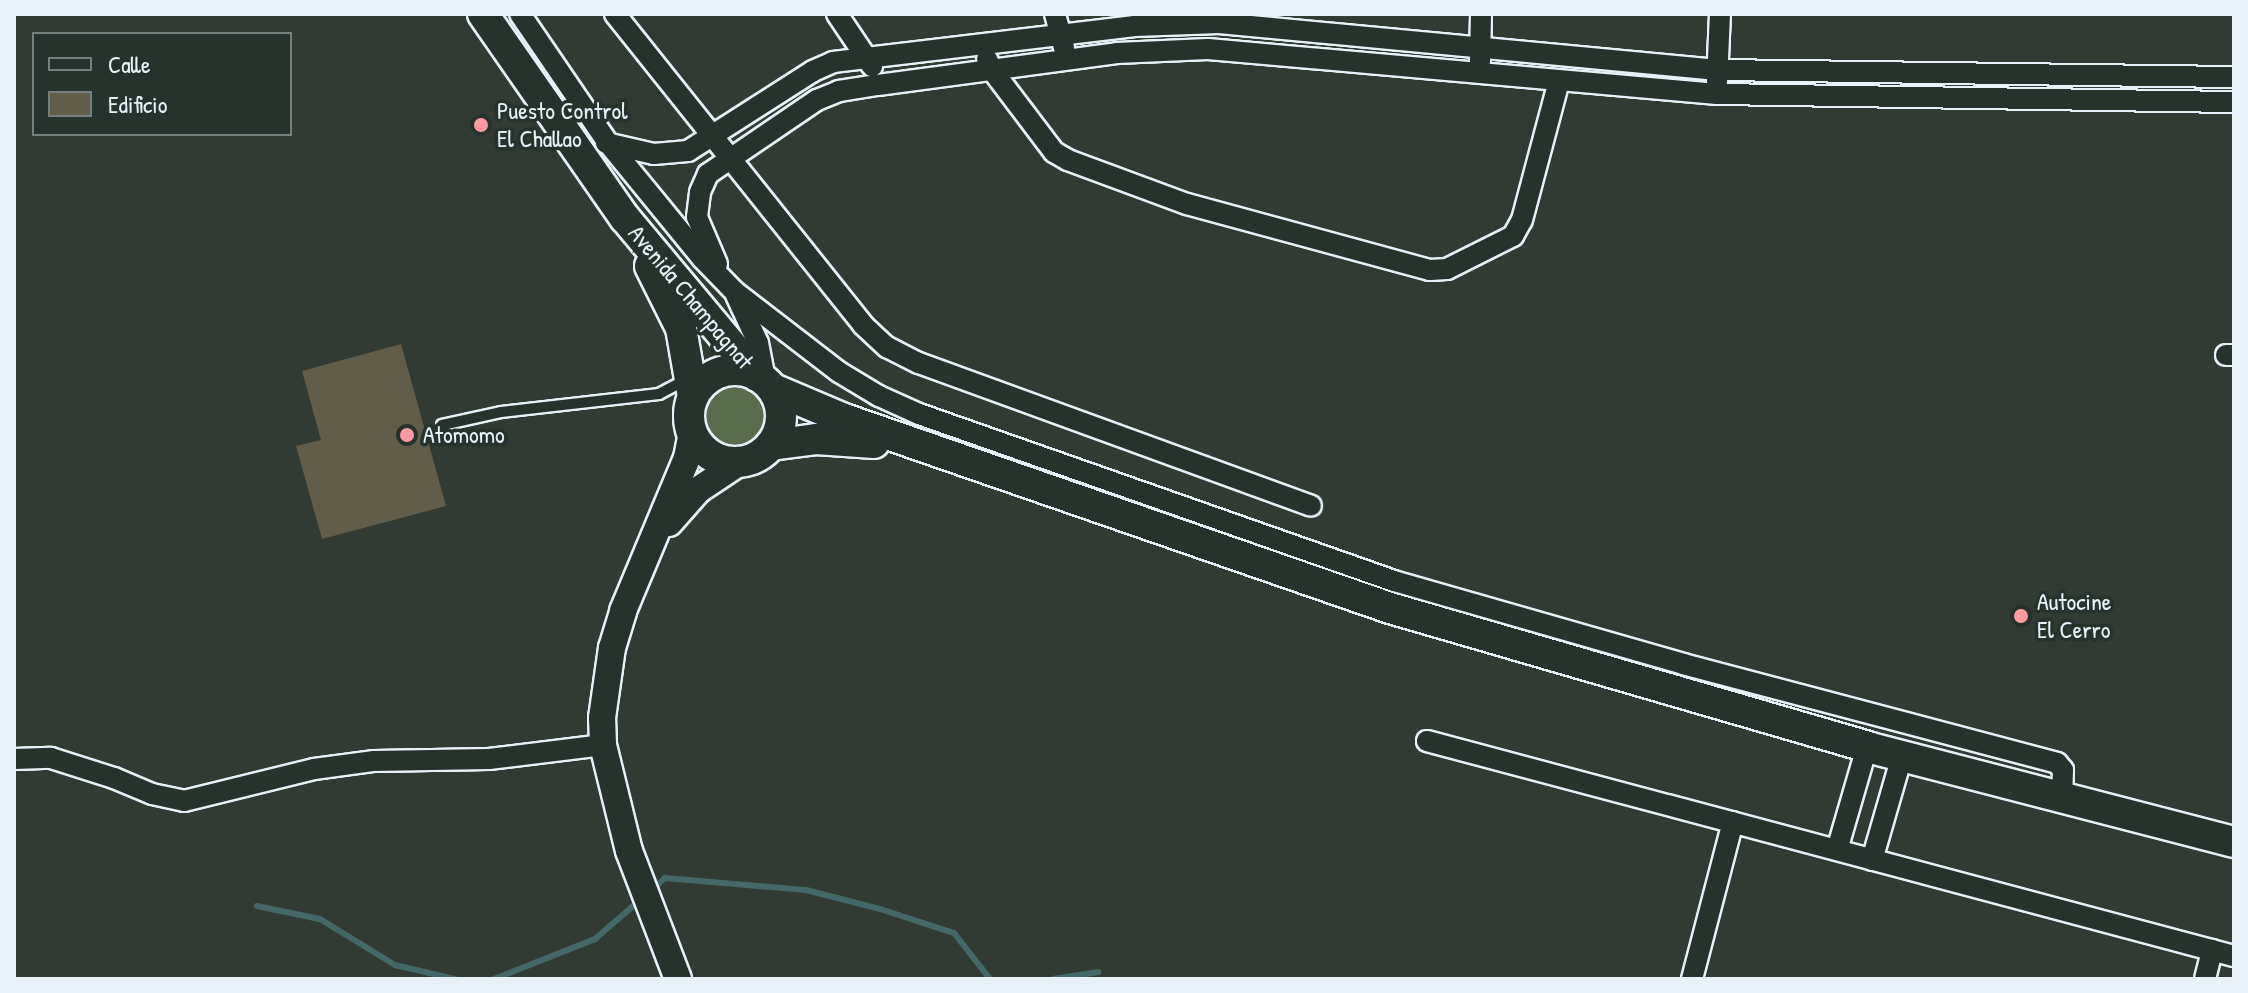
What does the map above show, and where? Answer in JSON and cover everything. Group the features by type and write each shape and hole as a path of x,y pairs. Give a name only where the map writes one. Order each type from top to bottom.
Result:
{"main road":[{"name":"Avenida Champagnat","path":"483,14 625,218 681,328 692,388"},
{"name":"Avenida Champagnat","path":"625,218 765,382"},
{"path":"765,382 781,411 778,435 771,445 752,459 740,462 717,458 698,443 690,420 692,388 719,373 743,371 844,419 936,451 1555,643 1677,694 1867,747 2234,842"},
{"path":"771,445 840,439 936,451"}],"street":[{"path":"520,14 608,143 677,231 735,292 839,372 879,396 919,414 1318,570"},
{"path":"615,14 863,325 887,347 919,363 1311,506"},
{"path":"837,14 870,57 878,85"},
{"path":"1055,14 1067,60"},
{"path":"1480,74 1481,14"},
{"path":"1717,94 1720,14"},
{"path":"569,134 669,155 688,151 813,71 833,62 1135,26 1233,19 1480,48 1718,70 2234,77"},
{"path":"1233,19 1233,51"},
{"path":"981,45 992,70 1054,152 1068,160 1187,204 1430,270 1447,269 1513,236 1522,220 1559,81"},
{"path":"765,382 758,343 735,292 712,256 697,217 700,192 708,174 817,100 839,91 1167,48 1233,51 1717,94 2234,102"},
{"path":"675,972 629,851 603,745 603,696 612,648 634,582 687,458 692,432"},
{"path":"650,549 676,512 698,490 740,462"},
{"path":"1555,643 1683,664 2057,763 2063,770 2062,798"},
{"path":"1677,694 1683,664"},
{"path":"1427,741 2234,956"},
{"path":"14,759 51,758 152,794 184,801 314,769 374,761 489,759 603,745"},
{"path":"1837,850 1867,747"},
{"path":"1872,860 1902,756"},
{"path":"1692,979 1733,822"},
{"path":"2205,979 2212,950"}],"lane":[{"path":"442,425 501,412 692,388"}],"green space":[{"path":"735,384 758,394 768,417 758,440 735,450 712,440 702,417 712,394"}],"building":[{"path":"401,344 446,506 322,539 296,446 321,440 302,371"}],"waterway":[{"path":"652,890 665,878 806,890 880,909 954,933 990,979"},
{"path":"494,979 595,939 640,900"},
{"path":"257,906 320,919 395,965 455,979"},
{"path":"1053,979 1098,972"}],"place":[{"name":"Puesto Control El Challao","path":"481,125"},
{"name":"Atomomo","path":"407,435"},
{"name":"Autocine El Cerro","path":"2021,616"}]}
